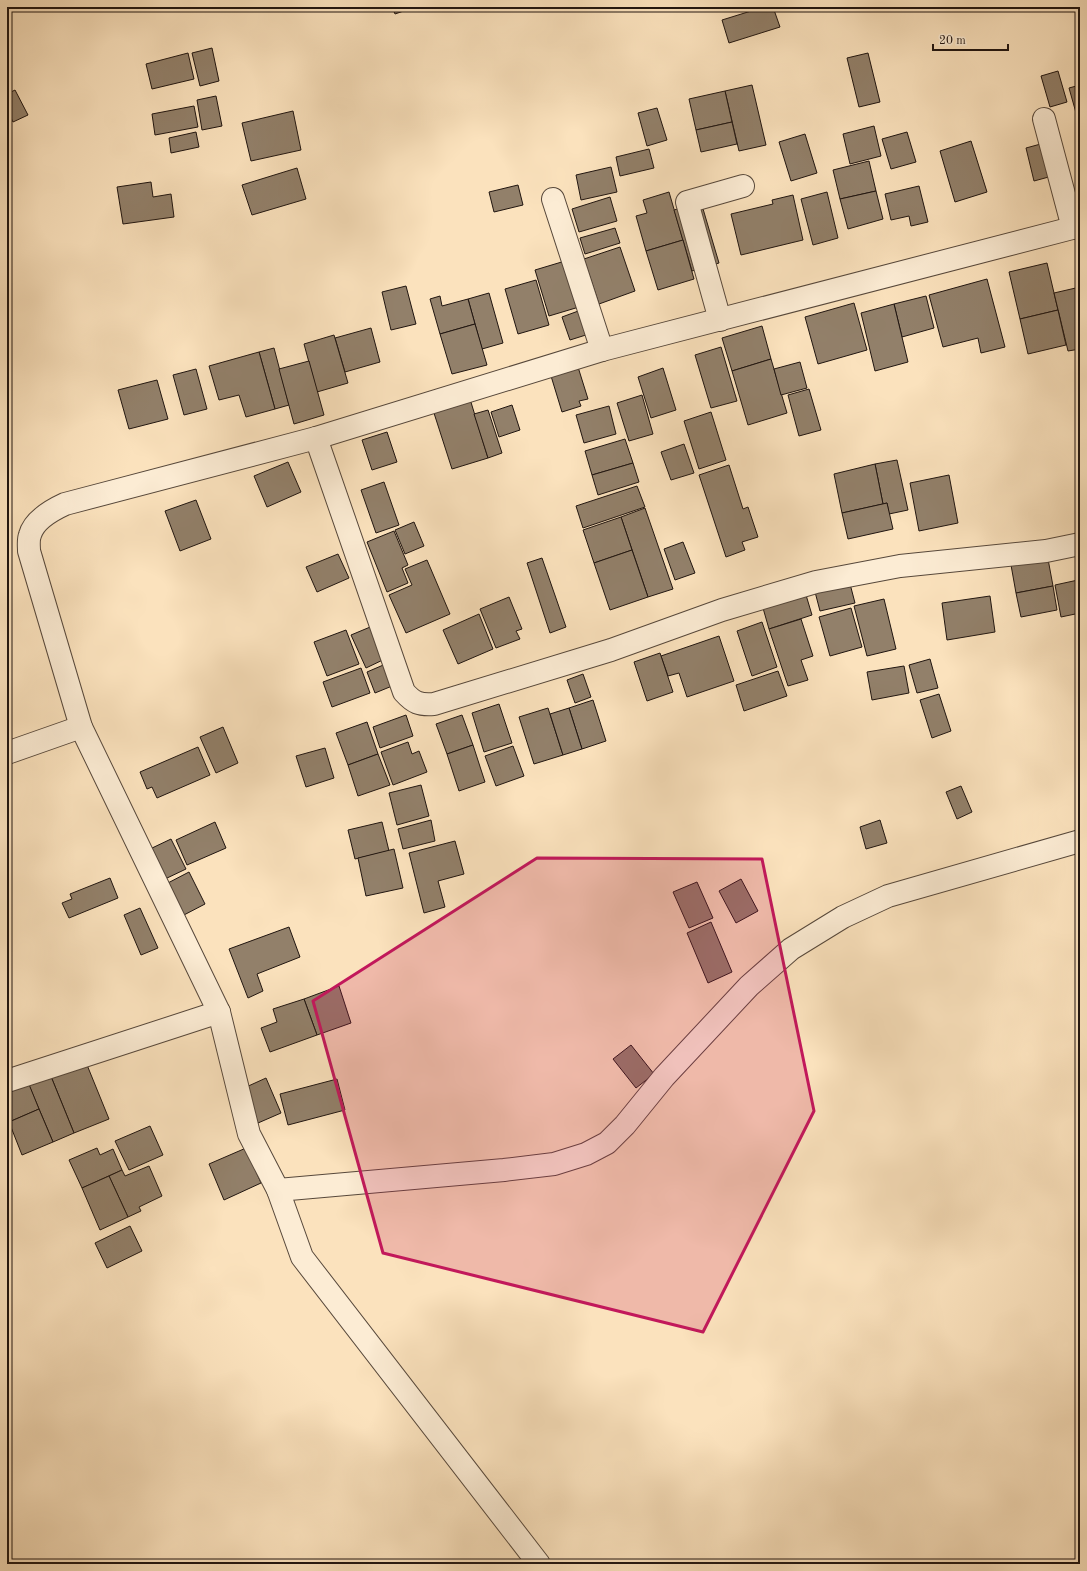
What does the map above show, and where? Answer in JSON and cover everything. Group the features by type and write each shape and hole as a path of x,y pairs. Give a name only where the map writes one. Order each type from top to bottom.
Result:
{"street":[{"path":"539,1564 302,1257 278,1190 249,1134 219,1012 81,727 29,551 30,535 38,522 48,512 65,504 316,438 602,350 1077,227 1044,119"},
{"path":"720,320 687,202 743,186"},
{"path":"553,199 602,350"},
{"path":"316,438 404,692 413,701 424,705 434,704 611,650 722,610 816,582 900,566 1046,551 1080,544"},
{"path":"7,753 81,727"},
{"path":"278,1190 504,1170 554,1164 586,1154 607,1143 625,1125 664,1077 749,986 791,949 843,917 888,896 1080,840"},
{"path":"7,1081 219,1012"}],"highlighted area":[{"path":"537,858 762,859 814,1111 703,1332 383,1253 313,1001"}],"building":[{"path":"392,7 415,7 395,14"},
{"path":"764,7 773,7 780,27 729,43 722,20"},
{"path":"212,48 219,81 200,86 192,53"},
{"path":"188,53 194,79 152,89 146,64"},
{"path":"868,53 880,102 859,107 847,58"},
{"path":"1058,71 1067,102 1050,107 1041,76"},
{"path":"752,85 766,145 739,151 725,91"},
{"path":"1080,85 1080,127 1069,88"},
{"path":"15,90 28,115 13,122 7,110 7,94"},
{"path":"725,91 732,122 696,130 689,99"},
{"path":"216,96 222,126 202,130 197,100"},
{"path":"194,106 198,127 155,135 152,114"},
{"path":"657,108 667,140 647,146 638,113"},
{"path":"293,111 301,150 251,161 242,123"},
{"path":"732,122 737,144 701,152 696,130"},
{"path":"874,126 881,156 850,164 843,134"},
{"path":"196,132 199,147 171,153 169,138"},
{"path":"907,132 916,162 891,169 882,139"},
{"path":"805,134 817,173 791,181 779,142"},
{"path":"971,141 987,192 955,202 940,151"},
{"path":"1048,142 1056,175 1034,181 1026,148"},
{"path":"649,149 654,168 620,176 616,157"},
{"path":"869,161 876,191 840,199 833,170"},
{"path":"611,167 617,192 581,200 576,175"},
{"path":"297,168 306,199 252,215 242,185"},
{"path":"151,182 153,197 171,194 174,217 123,224 117,187"},
{"path":"518,185 523,205 494,212 489,192"},
{"path":"919,186 928,222 911,226 909,216 891,220 885,194"},
{"path":"876,191 883,219 848,229 840,199"},
{"path":"669,192 683,240 646,251 636,216 647,213 643,200"},
{"path":"827,192 838,238 813,245 801,199"},
{"path":"793,195 803,240 741,255 731,214 773,204 772,200"},
{"path":"610,197 617,221 579,232 572,209"},
{"path":"701,202 719,263 692,271 674,210"},
{"path":"615,228 620,243 585,254 580,238"},
{"path":"683,240 694,279 658,290 646,251"},
{"path":"620,247 635,291 599,304 584,259"},
{"path":"565,261 579,307 549,316 535,270"},
{"path":"1047,263 1058,310 1020,319 1009,272"},
{"path":"987,279 1005,347 981,353 978,338 943,347 929,295"},
{"path":"536,280 549,325 518,334 505,289"},
{"path":"406,286 416,324 391,330 382,292"},
{"path":"1080,287 1080,349 1068,351 1054,293"},
{"path":"489,293 503,343 482,349 468,299"},
{"path":"440,296 442,306 468,299 475,324 440,334 430,299"},
{"path":"926,296 934,328 902,337 894,304"},
{"path":"854,303 867,350 818,364 805,317"},
{"path":"894,304 908,362 875,371 861,313"},
{"path":"581,310 589,334 570,340 562,317"},
{"path":"1058,310 1066,345 1028,354 1020,319"},
{"path":"475,324 487,365 452,374 440,334"},
{"path":"762,326 771,359 732,371 722,338"},
{"path":"371,328 380,362 345,372 335,338"},
{"path":"334,335 348,383 317,392 304,344"},
{"path":"721,347 737,401 711,408 695,355"},
{"path":"274,348 289,405 275,409 259,352"},
{"path":"259,352 275,409 246,417 239,395 219,400 209,366"},
{"path":"771,359 787,413 748,425 732,371"},
{"path":"309,361 324,415 294,424 279,369"},
{"path":"800,362 807,388 781,395 774,369"},
{"path":"578,367 588,399 579,401 581,406 562,412 551,376"},
{"path":"663,368 676,410 651,418 638,377"},
{"path":"196,369 207,409 184,415 173,375"},
{"path":"157,380 168,419 129,429 118,390"},
{"path":"809,389 821,430 799,436 788,395"},
{"path":"642,395 653,434 629,441 617,403"},
{"path":"470,399 488,458 452,469 433,410"},
{"path":"512,405 520,430 499,437 491,412"},
{"path":"609,406 616,434 584,443 576,415"},
{"path":"488,410 502,453 488,458 474,414"},
{"path":"711,412 726,460 699,469 684,421"},
{"path":"387,432 397,462 372,470 362,440"},
{"path":"625,439 633,463 592,475 585,451"},
{"path":"684,444 694,473 671,480 661,452"},
{"path":"897,460 908,510 889,514 887,503 883,504 875,464"},
{"path":"288,462 301,492 267,507 254,476"},
{"path":"633,463 639,482 598,495 592,475"},
{"path":"875,464 883,504 842,513 834,474"},
{"path":"729,465 743,509 748,507 758,537 742,542 745,550 726,557 699,475"},
{"path":"949,475 958,523 919,531 910,483"},
{"path":"384,482 399,525 376,533 361,490"},
{"path":"637,486 645,507 583,528 576,506"},
{"path":"196,500 211,539 180,551 165,511"},
{"path":"887,503 893,529 848,539 842,513"},
{"path":"645,508 673,589 648,597 621,517"},
{"path":"621,517 632,550 594,563 583,530"},
{"path":"414,522 424,546 405,554 395,530"},
{"path":"394,531 408,565 402,568 408,583 387,592 367,542"},
{"path":"683,542 695,573 675,580 664,549"},
{"path":"632,550 648,597 610,610 594,563"},
{"path":"338,554 349,578 317,592 306,567"},
{"path":"542,558 566,627 550,633 527,563"},
{"path":"1048,559 1053,586 1016,593 1011,565"},
{"path":"427,560 450,614 406,633 389,595 412,585 405,569"},
{"path":"849,580 855,603 820,611 814,588"},
{"path":"1078,580 1080,593 1080,613 1061,617 1055,585"},
{"path":"1053,586 1057,610 1021,617 1016,593"},
{"path":"806,595 812,615 769,629 763,608"},
{"path":"990,596 995,632 947,640 942,603"},
{"path":"509,597 522,629 516,631 520,639 496,648 480,609"},
{"path":"884,599 896,649 867,656 854,606"},
{"path":"851,608 862,647 830,656 819,617"},
{"path":"479,614 493,649 458,664 443,630"},
{"path":"801,619 813,656 801,660 808,680 788,686 769,629"},
{"path":"762,622 777,667 752,676 737,631"},
{"path":"375,625 389,657 366,668 351,635"},
{"path":"346,630 359,664 327,676 314,642"},
{"path":"719,636 734,681 687,697 679,673 668,676 661,656"},
{"path":"660,653 673,692 647,701 634,662"},
{"path":"930,659 938,688 917,693 909,665"},
{"path":"388,663 397,684 375,693 367,672"},
{"path":"904,666 909,693 872,700 867,672"},
{"path":"361,668 370,693 332,707 323,682"},
{"path":"778,671 787,696 744,711 736,685"},
{"path":"583,674 591,697 575,703 567,680"},
{"path":"939,694 951,731 932,738 920,700"},
{"path":"593,700 606,741 582,749 569,708"},
{"path":"499,704 512,743 484,752 472,713"},
{"path":"548,708 563,755 534,764 519,717"},
{"path":"569,708 582,749 563,755 550,714"},
{"path":"406,715 413,736 380,748 373,727"},
{"path":"462,715 473,745 447,754 436,724"},
{"path":"367,722 378,754 348,765 336,733"},
{"path":"223,727 238,763 216,773 200,737"},
{"path":"408,742 412,754 419,751 427,772 393,785 381,752"},
{"path":"473,745 485,782 459,791 447,754"},
{"path":"513,746 524,776 496,786 485,756"},
{"path":"198,747 210,775 157,798 152,787 147,789 140,772"},
{"path":"325,748 334,778 306,787 296,756"},
{"path":"378,754 390,785 358,796 348,765"},
{"path":"421,785 429,816 397,825 389,793"},
{"path":"961,786 972,812 957,819 946,792"},
{"path":"431,820 435,841 403,849 398,829"},
{"path":"880,820 887,843 866,849 860,827"},
{"path":"215,822 226,848 187,865 176,840"},
{"path":"382,822 389,851 355,859 348,830"},
{"path":"171,839 186,869 165,879 150,849"},
{"path":"455,841 464,874 438,881 445,907 424,913 409,853"},
{"path":"394,849 403,888 366,896 358,858"},
{"path":"189,872 205,904 182,916 166,884"},
{"path":"110,878 118,898 69,918 62,903 72,899 70,894"},
{"path":"741,879 758,911 736,923 719,891"},
{"path":"697,882 713,918 689,928 673,892"},
{"path":"140,908 158,948 141,955 124,915"},
{"path":"711,922 732,972 708,983 687,933"},
{"path":"289,927 300,957 257,974 263,991 248,998 229,949"},
{"path":"339,986 351,1023 317,1035 304,999"},
{"path":"304,999 317,1035 270,1052 261,1028 277,1022 273,1009"},
{"path":"631,1045 654,1074 636,1088 613,1059"},
{"path":"85,1060 109,1119 74,1133 50,1074"},
{"path":"50,1074 74,1133 53,1142 28,1083"},
{"path":"26,1077 39,1109 9,1122 7,1118 7,1084"},
{"path":"266,1078 281,1113 258,1123 244,1088"},
{"path":"337,1079 345,1110 288,1125 280,1094"},
{"path":"39,1109 53,1142 22,1155 9,1122"},
{"path":"150,1126 163,1155 129,1170 115,1141"},
{"path":"97,1148 100,1155 113,1149 122,1170 82,1188 69,1160"},
{"path":"246,1148 261,1183 224,1200 209,1164"},
{"path":"149,1166 162,1196 139,1207 141,1211 128,1217 109,1176 122,1170 125,1176"},
{"path":"109,1176 128,1217 100,1230 82,1188"},
{"path":"130,1226 142,1251 107,1268 95,1243"}]}
